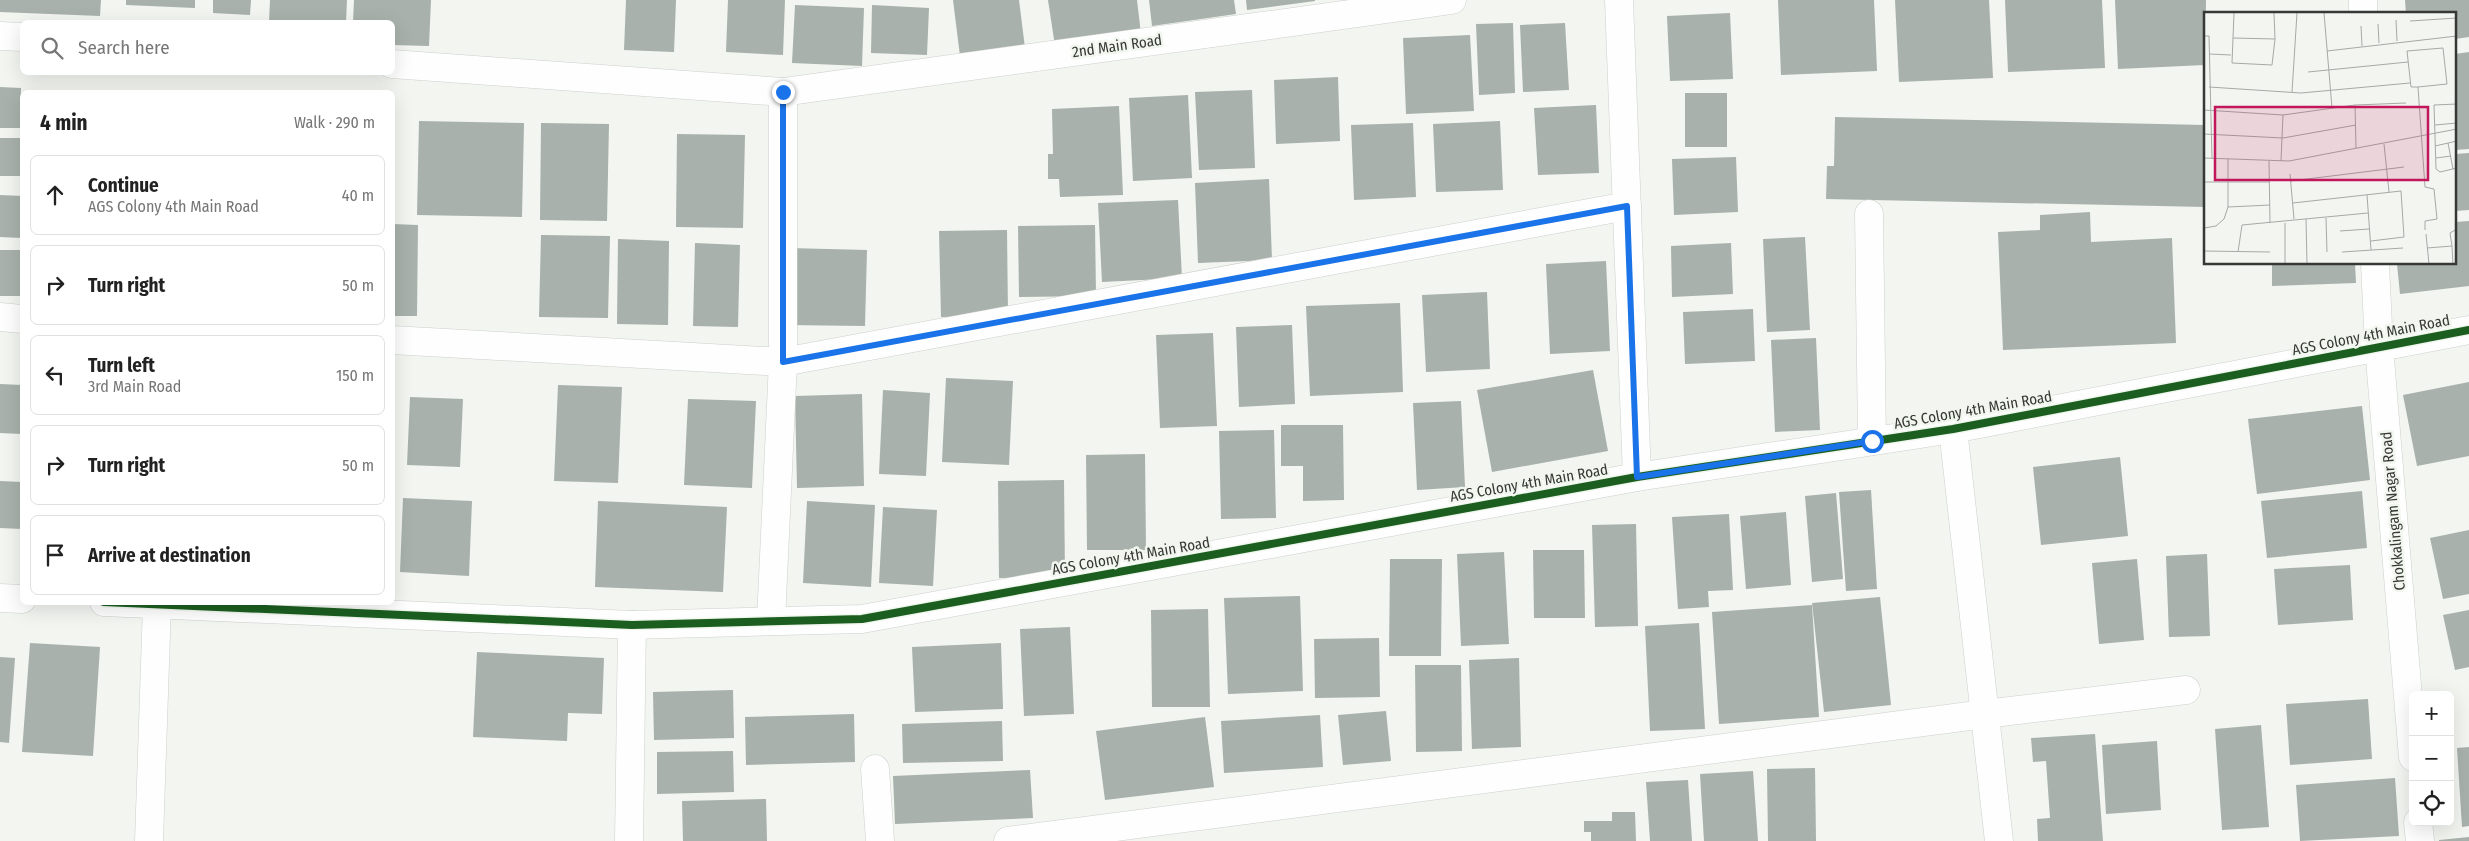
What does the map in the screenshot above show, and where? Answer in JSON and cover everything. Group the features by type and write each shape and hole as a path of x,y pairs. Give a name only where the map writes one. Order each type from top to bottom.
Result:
{"street":[{"name":"2nd Main Road","path":"395,64 783,92 1352,6 1452,0"},
{"path":"1619,0 1637,477"},
{"path":"0,36 20,37"},
{"path":"771,621 783,362 783,92"},
{"path":"395,340 783,362 1627,206"},
{"path":"1869,214 1872,441"},
{"name":"Chokkalingam Nagar Road","path":"2375,265 2379,347 2411,736"},
{"path":"0,318 20,319"},
{"name":"AGS Colony 4th Main Road","path":"157,605 632,625 862,619 1637,477 1954,429 2469,330"},
{"path":"1954,429 1999,841"},
{"path":"0,598 20,599"},
{"path":"149,841 157,605"},
{"path":"629,841 632,625"},
{"path":"1008,841 1985,714 2186,690"},
{"path":"875,769 880,841"},
{"path":"2418,826 2420,841"}],"building":[{"path":"0,0 101,0 100,16 0,12"},
{"path":"126,0 195,0 195,8 126,5"},
{"path":"213,0 251,0 250,15 213,13"},
{"path":"270,0 347,0 346,20 269,20"},
{"path":"354,0 431,0 429,46 395,45 395,20 353,20"},
{"path":"626,0 676,0 674,52 624,50"},
{"path":"728,0 785,0 783,55 726,52"},
{"path":"953,0 1019,0 1025,48 960,56"},
{"path":"1048,0 1137,0 1141,34 1055,46"},
{"path":"1149,0 1234,0 1236,14 1152,26"},
{"path":"1246,0 1315,0 1315,1 1247,10"},
{"path":"1778,0 1874,0 1877,71 1781,75"},
{"path":"1895,0 1989,0 1993,78 1899,82"},
{"path":"2005,0 2102,0 2105,68 2008,72"},
{"path":"2115,0 2206,0 2206,12 2204,12 2204,65 2118,69"},
{"path":"2405,0 2469,0 2469,37 2456,39 2456,12 2406,12"},
{"path":"795,5 864,8 862,66 792,63"},
{"path":"872,5 929,8 927,55 871,53"},
{"path":"1730,13 1733,79 1670,81 1667,16"},
{"path":"1513,23 1515,93 1479,95 1476,24"},
{"path":"1565,23 1569,90 1523,92 1520,25"},
{"path":"1470,35 1474,111 1406,114 1403,38"},
{"path":"2469,52 2469,149 2456,150 2456,54"},
{"path":"1338,77 1340,141 1276,144 1274,80"},
{"path":"0,87 21,88 20,128 0,128"},
{"path":"1252,90 1255,168 1199,170 1195,92"},
{"path":"1685,93 1727,93 1727,147 1685,147"},
{"path":"1188,95 1192,178 1133,181 1129,98"},
{"path":"1596,105 1599,173 1538,175 1534,108"},
{"path":"1119,106 1123,195 1060,197 1059,179 1048,179 1048,154 1053,154 1052,109"},
{"path":"1835,117 2204,125 2204,207 1826,199 1827,166 1834,166"},
{"path":"419,121 524,123 522,217 417,215"},
{"path":"1500,121 1503,190 1436,192 1433,124"},
{"path":"541,123 609,124 607,221 540,220"},
{"path":"1413,123 1416,197 1354,200 1351,125"},
{"path":"677,134 745,135 743,228 676,227"},
{"path":"0,138 20,138 20,176 0,176"},
{"path":"2469,153 2469,210 2456,211 2456,154"},
{"path":"1736,157 1738,212 1674,215 1672,159"},
{"path":"1269,179 1272,260 1198,263 1195,183"},
{"path":"0,195 20,196 20,238 0,237"},
{"path":"1178,200 1182,278 1102,282 1098,203"},
{"path":"2090,212 2091,242 2172,238 2176,343 2003,350 1998,232 2040,230 2040,215"},
{"path":"2469,221 2469,286 2400,294 2397,265 2456,265 2456,222"},
{"path":"395,224 418,225 417,316 395,316"},
{"path":"1095,225 1096,296 1019,297 1018,226"},
{"path":"1007,230 1008,316 941,317 939,231"},
{"path":"541,235 610,236 608,318 539,317"},
{"path":"1805,237 1810,330 1767,332 1763,239"},
{"path":"618,239 669,241 668,325 617,324"},
{"path":"695,243 740,245 738,327 693,326"},
{"path":"1731,243 1733,294 1672,297 1671,246"},
{"path":"788,248 867,250 865,326 787,325"},
{"path":"0,250 20,250 20,296 0,296"},
{"path":"1606,261 1610,351 1550,354 1546,264"},
{"path":"2272,265 2355,265 2356,283 2272,286"},
{"path":"1487,292 1490,369 1426,372 1422,295"},
{"path":"1400,303 1403,392 1310,396 1306,306"},
{"path":"1753,309 1755,361 1685,364 1683,312"},
{"path":"1292,325 1295,404 1239,407 1236,327"},
{"path":"1213,333 1217,426 1160,428 1156,335"},
{"path":"1816,338 1820,430 1775,432 1771,340"},
{"path":"1593,370 1608,451 1492,472 1477,390"},
{"path":"946,378 1013,381 1009,465 942,462"},
{"path":"2469,382 2469,456 2417,466 2403,395"},
{"path":"0,384 20,385 20,434 0,433"},
{"path":"558,385 622,387 618,483 554,481"},
{"path":"883,390 930,393 926,476 879,474"},
{"path":"862,394 864,486 797,488 795,396"},
{"path":"410,397 463,399 460,467 407,465"},
{"path":"688,399 756,401 752,488 684,485"},
{"path":"1461,401 1465,487 1417,490 1413,403"},
{"path":"2362,406 2370,480 2257,494 2248,419"},
{"path":"1281,425 1343,425 1344,500 1303,501 1303,466 1281,466"},
{"path":"1274,430 1276,518 1221,519 1219,431"},
{"path":"1145,454 1146,550 1087,550 1086,455"},
{"path":"2120,457 2128,536 2041,545 2033,467"},
{"path":"1064,480 1065,577 999,578 998,481"},
{"path":"0,481 20,482 20,529 0,528"},
{"path":"1871,490 1877,589 1846,591 1839,492"},
{"path":"2362,491 2367,548 2267,558 2261,501"},
{"path":"1836,493 1843,579 1812,582 1805,496"},
{"path":"403,498 472,501 469,576 400,572"},
{"path":"598,501 727,507 723,592 595,587"},
{"path":"807,501 875,505 871,587 803,583"},
{"path":"883,507 937,510 933,586 879,583"},
{"path":"1786,512 1791,585 1746,589 1740,516"},
{"path":"1729,514 1733,590 1708,591 1709,607 1678,609 1672,517"},
{"path":"1636,524 1638,626 1595,627 1592,525"},
{"path":"2469,530 2469,594 2443,599 2430,538"},
{"path":"1533,550 1584,550 1585,618 1534,618"},
{"path":"1504,552 1509,644 1461,646 1457,554"},
{"path":"2207,554 2210,636 2169,637 2166,556"},
{"path":"1390,559 1442,559 1441,656 1389,656"},
{"path":"2137,559 2144,640 2099,644 2092,563"},
{"path":"2350,565 2353,620 2278,625 2274,569"},
{"path":"1300,596 1303,691 1228,694 1224,598"},
{"path":"1880,597 1891,705 1824,712 1812,603"},
{"path":"1812,605 1819,717 1719,724 1712,612"},
{"path":"1208,609 1210,707 1152,707 1151,610"},
{"path":"2469,610 2469,667 2455,670 2443,615"},
{"path":"1699,623 1705,729 1650,731 1645,626"},
{"path":"1070,627 1074,714 1024,716 1020,629"},
{"path":"1379,638 1380,697 1315,698 1314,639"},
{"path":"30,643 100,647 93,756 22,752"},
{"path":"1001,643 1003,709 915,712 912,647"},
{"path":"477,652 604,658 602,714 568,713 567,741 473,737"},
{"path":"0,657 15,658 9,743 0,742"},
{"path":"1519,658 1521,747 1472,749 1469,660"},
{"path":"1415,665 1461,665 1462,751 1416,752"},
{"path":"733,690 734,738 654,740 653,692"},
{"path":"2368,699 2372,759 2290,765 2286,704"},
{"path":"1386,711 1391,761 1343,765 1338,715"},
{"path":"854,714 855,762 746,765 745,717"},
{"path":"1320,715 1323,767 1224,773 1221,721"},
{"path":"1205,717 1214,787 1105,800 1096,731"},
{"path":"1002,721 1003,761 903,763 902,724"},
{"path":"2261,725 2269,827 2222,830 2215,729"},
{"path":"2095,734 2103,841 2038,841 2037,819 2050,818 2046,761 2033,762 2031,738"},
{"path":"2157,741 2161,810 2106,814 2102,745"},
{"path":"2469,747 2469,826 2462,827 2457,748"},
{"path":"733,751 734,792 657,794 657,752"},
{"path":"1815,768 1816,841 1768,841 1767,769"},
{"path":"1030,770 1033,818 895,824 893,776"},
{"path":"1753,771 1758,841 1704,841 1700,774"},
{"path":"2395,778 2399,836 2300,841 2296,785"},
{"path":"1688,780 1692,841 1650,841 1646,782"},
{"path":"766,799 767,841 683,841 682,801"},
{"path":"1612,812 1635,812 1636,841 1591,841 1591,832 1584,832 1584,821 1612,821"},
{"path":"2469,837 2469,841 2439,841 2439,840"}],"cycle path":[{"path":"173,605 632,625 862,619 1637,477 1953,429 2469,330"}],"route":[{"path":"783,92 783,362 1627,206 1637,477 1872,441"}]}
